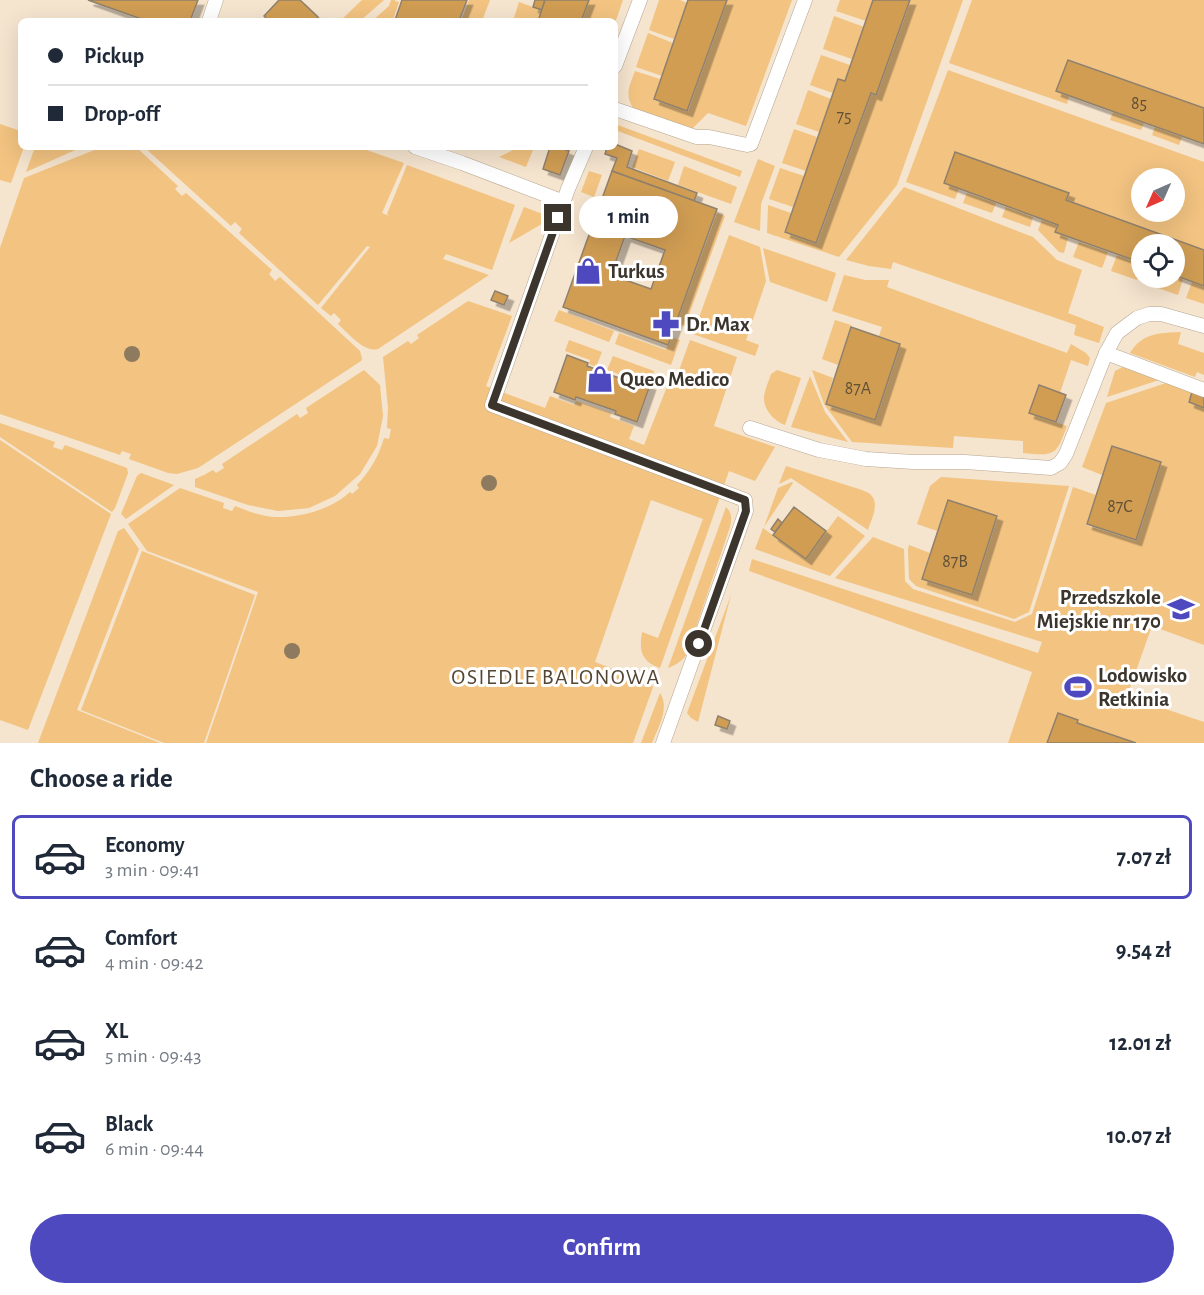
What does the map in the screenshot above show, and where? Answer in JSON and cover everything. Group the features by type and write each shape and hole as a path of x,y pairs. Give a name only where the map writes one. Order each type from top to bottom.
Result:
{"lane":[{"path":"210,18 216,0"},
{"path":"618,58 640,0"},
{"path":"618,110 696,137 752,144 805,0"},
{"path":"425,150 564,202"},
{"path":"585,150 492,405 745,500 746,511 663,743"},
{"path":"750,428 819,450 866,459 1051,468 1060,464 1066,454 1106,353 1117,333 1137,318 1149,314 1161,314 1204,326"},
{"path":"1106,353 1204,390"}],"shaded area":[{"path":"362,0 384,0 363,18 343,18"},
{"path":"391,0 399,2 394,18 375,18 389,6"},
{"path":"469,0 490,0 483,18 462,18"},
{"path":"589,0 623,0 617,18 582,18"},
{"path":"659,0 680,0 687,3 674,39 649,30"},
{"path":"727,0 792,0 746,126 708,113 692,129 633,108 628,94 635,71 660,79 654,100 688,111"},
{"path":"840,0 873,0 866,21 836,11"},
{"path":"911,0 963,0 897,185 839,257 767,233 768,205 791,213 784,232 817,243 871,94 876,95"},
{"path":"972,0 1204,0 1204,108 1068,59 1056,91 1069,96 1067,104 949,63"},
{"path":"519,2 541,10 538,18 514,18"},
{"path":"834,16 864,27 852,59 823,49"},
{"path":"648,33 673,43 662,76 636,67"},
{"path":"821,55 850,65 845,81 838,79 833,93 810,85"},
{"path":"948,70 1204,162 1204,250 1185,243 1185,234 1160,234 1067,200 1069,193 955,152 944,183 959,189 955,199 906,182"},
{"path":"808,90 831,99 819,132 796,124"},
{"path":"1113,112 1144,123 1141,130 1110,120"},
{"path":"0,124 18,130 18,150 23,150 11,183 0,180"},
{"path":"618,125 742,171 740,177 618,131"},
{"path":"1155,127 1182,137 1179,145 1152,135"},
{"path":"794,129 817,137 806,171 782,163"},
{"path":"639,149 675,162 668,181 632,167"},
{"path":"34,150 75,150 26,172"},
{"path":"94,150 139,150 178,186 175,189 182,196 186,193 272,270 269,274 275,281 280,277 360,351 361,361 198,468 177,474 129,459 131,454 122,451 120,455 0,414 0,248 24,178"},
{"path":"147,150 367,150 404,163 382,213 389,216 387,214 407,165 515,205 492,270 446,254 443,259 489,275 378,349 362,345 338,324 341,320 334,313 331,316 321,308 370,247 367,246 318,305 239,233 242,229 235,222 231,226"},
{"path":"513,150 533,150 526,167 499,157"},
{"path":"758,159 775,166 761,204 760,231 734,222"},
{"path":"684,166 737,187 731,204 678,185"},
{"path":"780,168 804,176 793,207 769,199"},
{"path":"589,171 602,175 594,197 581,192"},
{"path":"904,187 1033,237 1057,260 1082,270 1068,313 1104,327 1099,343 1074,335 1076,325 893,262 891,269 846,260"},
{"path":"967,193 996,203 992,213 963,203"},
{"path":"524,207 548,216 547,221 509,243"},
{"path":"1006,207 1033,217 1030,227 1002,217"},
{"path":"717,213 725,216 685,326 676,323"},
{"path":"1042,220 1057,225 1055,232 1068,238 1064,253 1059,252 1038,230"},
{"path":"729,235 760,247 766,281 746,340 759,345 755,356 693,334"},
{"path":"1079,242 1108,252 1102,268 1073,257"},
{"path":"763,248 836,273 827,302 770,282"},
{"path":"1117,255 1131,260 1131,278 1111,271"},
{"path":"844,275 865,280 889,280 887,287 1067,353 1071,344 1086,353 1090,358 1088,366 1071,360 1060,393 1038,386 1029,413 1067,426 1057,449 1048,454 1023,453 1023,441 954,436 953,448 852,442 824,404 812,370 833,378 826,404 875,420 900,343 879,336 882,327 832,311"},
{"path":"1192,282 1204,286 1204,304 1186,298"},
{"path":"1158,288 1180,288 1178,295"},
{"path":"468,301 512,316 486,386 545,408 550,396 574,405 576,401 611,413 610,417 634,426 629,439 644,445 672,374 677,376 690,340 737,357 714,426 775,447 755,481 729,471 660,668 645,659 641,650 642,632 658,638 703,519 651,500 595,662 649,683 653,687 633,743 206,743 258,592 147,551 128,524 180,488 224,503 223,508 232,511 235,506 271,517 295,516 315,511 325,508 350,492 352,494 359,488 357,485 374,463 384,438 389,439 391,429 387,428 388,408 383,357 408,341 411,344 419,338 417,335"},
{"path":"559,310 614,331 609,342 554,321"},
{"path":"835,320 851,325 838,365 822,359"},
{"path":"1181,332 1178,344 1204,353 1204,375 1197,372 1195,377 1130,353 1140,341 1152,335"},
{"path":"619,333 666,350 671,337 680,340 671,365 615,344"},
{"path":"569,340 602,352 596,367 589,364 590,360 565,351"},
{"path":"613,356 654,371 651,382 626,373 624,376 607,370"},
{"path":"1123,367 1159,380 1107,397 1115,371"},
{"path":"364,370 380,385 383,416 377,446 360,474 335,496 309,508 278,511 248,505 195,487 195,479 213,470 216,473 224,468 222,464 297,414 300,418 308,413 306,408"},
{"path":"777,370 801,378 785,425 771,415 764,403 771,374"},
{"path":"810,376 825,412 848,442 791,427"},
{"path":"1169,382 1192,391 1188,402 1204,408 1204,645 1152,626 1127,696 1204,722 1204,743 1008,743 1032,672 749,571 752,559 1038,653 1042,642 835,578 873,537 904,549 905,581 913,589 1015,622 1032,614 1073,487 1096,495 1086,525 1136,541 1161,462 1112,445 1102,475 1082,467 1106,403"},
{"path":"0,423 55,442 53,447 62,450 65,445 127,468 128,473 112,512 0,437"},
{"path":"0,440 111,514 28,730 0,720"},
{"path":"786,466 870,494 874,499 875,507 868,530 791,478 779,484"},
{"path":"141,473 174,485 126,519 121,514 137,476"},
{"path":"941,477 1069,486 1029,612 1014,619 916,586 909,579 909,545 930,553 922,579 971,595 998,516 948,500 937,531 917,524 930,486"},
{"path":"793,483 764,527 778,488"},
{"path":"726,507 731,516 730,527 687,654 668,668"},
{"path":"838,516 865,536 830,576 755,549 763,528 806,559"},
{"path":"124,528 139,549 77,710 160,743 38,743 118,531"},
{"path":"142,551 255,595 204,743 164,743 81,710"},
{"path":"731,595 698,722 687,713"},
{"path":"660,693 664,705 660,725 652,743 641,743"}],"building":[{"path":"88,0 198,0 191,18 139,18"},
{"path":"279,0 300,0 318,17 266,18 264,16"},
{"path":"402,0 467,0 460,18 396,18"},
{"path":"535,0 545,0 542,10 533,7"},
{"path":"545,0 589,0 582,18 539,18"},
{"path":"688,0 727,0 687,111 654,99"},
{"path":"873,0 910,0 876,95 871,93 816,243 785,232 838,79 845,81"},
{"path":"1068,60 1204,108 1204,144 1056,91"},
{"path":"618,145 632,151 627,167 697,193 694,201 612,171 617,158 605,154 606,150 618,150"},
{"path":"549,150 569,151 560,175 543,169"},
{"path":"955,152 1069,193 1066,200 1160,234 1131,234 1131,259 1055,232 1058,225 944,183"},
{"path":"612,171 717,209 668,345 563,307","holes":["625,236 665,250 651,289 611,275"]},
{"path":"1185,243 1204,250 1204,286 1185,279"},
{"path":"495,291 508,296 504,305 491,300"},
{"path":"851,327 900,344 875,420 826,404"},
{"path":"567,355 588,363 587,366 627,381 628,377 650,385 637,422 615,414 616,411 554,392"},
{"path":"1039,385 1066,395 1056,422 1029,413"},
{"path":"1192,392 1204,397 1204,408 1189,402"},
{"path":"1112,446 1161,462 1136,540 1087,524"},
{"path":"948,500 997,516 972,595 922,579"},
{"path":"794,507 826,531 806,559 773,535"},
{"path":"778,519 782,523 775,532 771,529"},
{"path":"1058,713 1078,720 1077,723 1136,743 1047,743"},
{"path":"718,716 730,721 727,729 715,725"}],"place":[{"name":"Turkus","path":"588,271"},
{"name":"Dr. Max","path":"666,324"},
{"name":"Queo Medico","path":"600,379"},
{"name":"Przedszkole Miejskie nr 170","path":"1181,609"},
{"name":"Lodowisko Retkinia","path":"1078,687"}],"district":[{"name":"OSIEDLE BALONOWA","path":"556,676"}],"route":[{"path":"558,218 492,405 745,500 746,511 699,644"}]}
